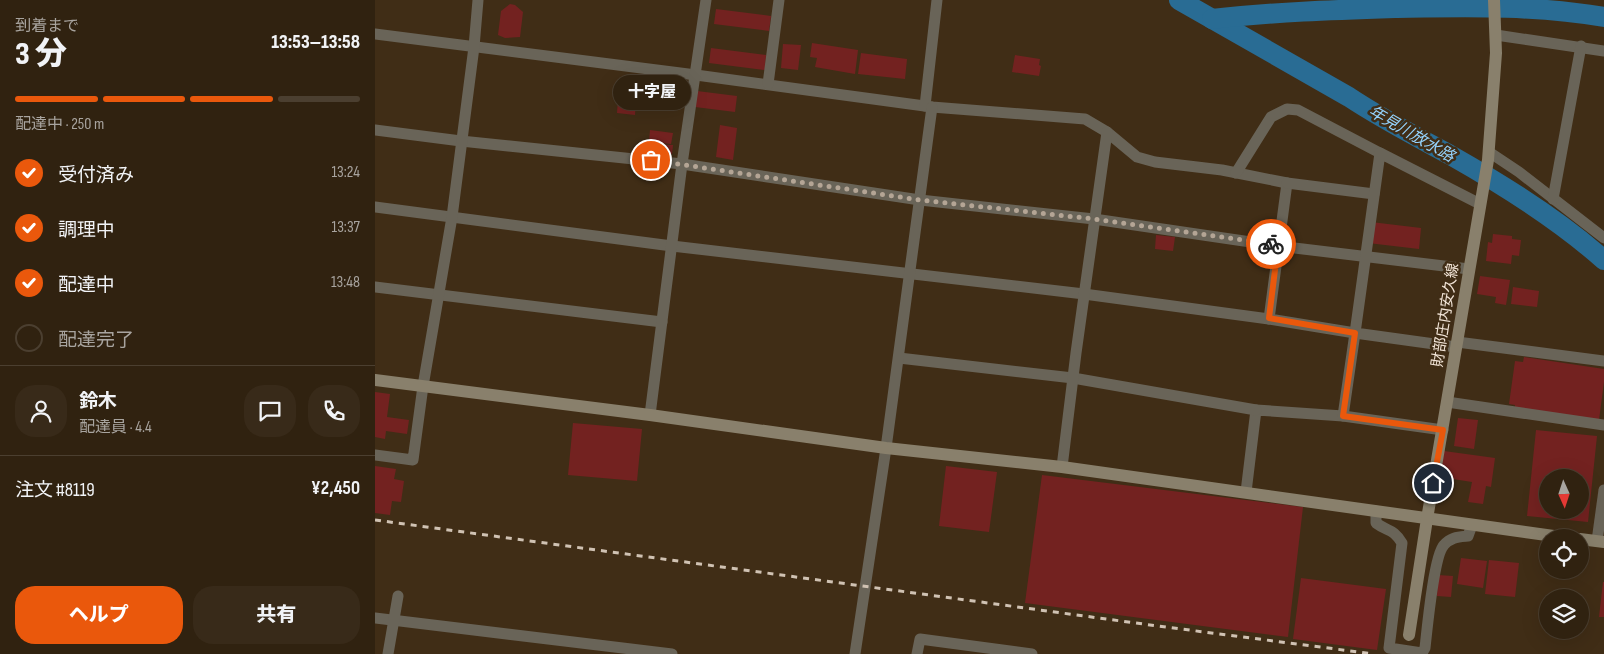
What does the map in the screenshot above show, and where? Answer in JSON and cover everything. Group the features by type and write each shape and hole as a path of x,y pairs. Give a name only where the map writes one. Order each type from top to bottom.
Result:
{"street":[{"path":"375,455 413,460 423,386 452,217 474,47 478,0"},
{"path":"650,415 682,164 706,0"},
{"path":"768,84 779,0"},
{"path":"855,654 899,358 920,200 937,0"},
{"name":"財部庄内安久線","path":"1409,634 1489,156 1497,53 1494,0"},
{"path":"1495,31 1604,50"},
{"path":"375,34 929,106 1085,119 1107,132 1137,157 1155,162 1236,173 1287,183 1374,194"},
{"path":"1553,199 1581,46"},
{"path":"1236,173 1271,117 1287,109 1298,110 1380,153 1481,202"},
{"path":"375,130 682,164 920,200 1094,219 1278,246 1469,269"},
{"path":"1063,466 1084,294 1107,132"},
{"path":"1343,416 1380,153"},
{"path":"1489,156 1519,172 1604,238"},
{"path":"1269,318 1287,183"},
{"path":"375,207 672,246 1084,294 1269,318 1355,333 1604,361"},
{"path":"375,287 662,322"},
{"path":"899,358 1073,378 1256,410 1343,416 1443,430"},
{"path":"375,380 650,415 886,448 1063,466 1539,534"},
{"path":"1447,402 1604,425"},
{"path":"1246,492 1256,410"},
{"path":"1601,542 1604,490"},
{"path":"1376,511 1376,523 1397,535 1402,543 1389,648 1422,652 1425,648 1437,560 1442,546 1452,538 1468,536 1472,525"},
{"path":"388,654 398,596"},
{"path":"375,618 673,654"},
{"path":"917,654 920,639 1032,654"}],"building":[{"path":"510,4 515,5 523,12 520,37 505,38 498,35 501,11"},
{"path":"716,9 771,16 769,31 714,24"},
{"path":"812,43 858,50 855,74 815,67 817,58 810,57"},
{"path":"783,44 801,45 798,70 781,68"},
{"path":"711,48 766,55 765,70 709,63"},
{"path":"861,53 907,59 905,79 858,74"},
{"path":"1015,55 1040,59 1039,76 1012,72"},
{"path":"697,91 737,96 735,112 695,107"},
{"path":"618,99 636,101 635,115 617,113"},
{"path":"720,125 737,128 733,160 716,157"},
{"path":"650,130 673,133 671,144 649,142"},
{"path":"656,144 673,145 672,154 656,152"},
{"path":"1371,222 1421,228 1419,249 1368,243"},
{"path":"1493,234 1512,236 1512,239 1521,240 1519,256 1512,255 1511,264 1486,261 1488,242 1492,243"},
{"path":"1156,235 1175,237 1173,251 1155,249"},
{"path":"1480,276 1510,280 1506,305 1495,303 1496,297 1477,294"},
{"path":"1513,287 1539,291 1537,307 1511,304"},
{"path":"1524,357 1604,369 1599,420 1515,408 1515,405 1509,404 1515,361 1523,362"},
{"path":"375,392 390,394 387,417 409,420 407,434 386,431 385,439 375,437"},
{"path":"1458,418 1478,420 1474,449 1454,446"},
{"path":"573,423 642,429 637,481 568,475"},
{"path":"1536,430 1597,436 1589,512 1589,469 1539,469 1539,517 1527,516"},
{"path":"1444,451 1495,458 1491,487 1486,486 1483,504 1468,502 1472,482 1440,477"},
{"path":"375,466 396,469 394,479 404,481 401,502 392,501 390,515 375,513"},
{"path":"946,466 997,472 989,532 939,526"},
{"path":"1042,475 1303,507 1288,637 1025,603"},
{"path":"1558,519 1588,519 1588,522"},
{"path":"1461,558 1487,561 1483,588 1457,584"},
{"path":"1489,560 1519,563 1515,597 1485,594"},
{"path":"1438,575 1453,576 1451,597 1437,596"},
{"path":"1301,578 1386,589 1377,650 1293,639"},
{"path":"1603,582 1604,617 1599,617"}],"waterway":[{"name":"年見川放水路","path":"1179,0 1492,179 1550,217 1604,260"},
{"path":"1212,19 1303,12 1447,7 1552,10 1604,17"}],"railway":[{"path":"375,520 1374,654"}],"way so far":[{"path":"651,160 920,200 1094,219 1271,244"}],"place":[{"name":"十字屋","path":"651,160"}],"route":[{"path":"1271,244 1278,246 1269,318 1355,333 1343,416 1443,430 1433,483"}]}
